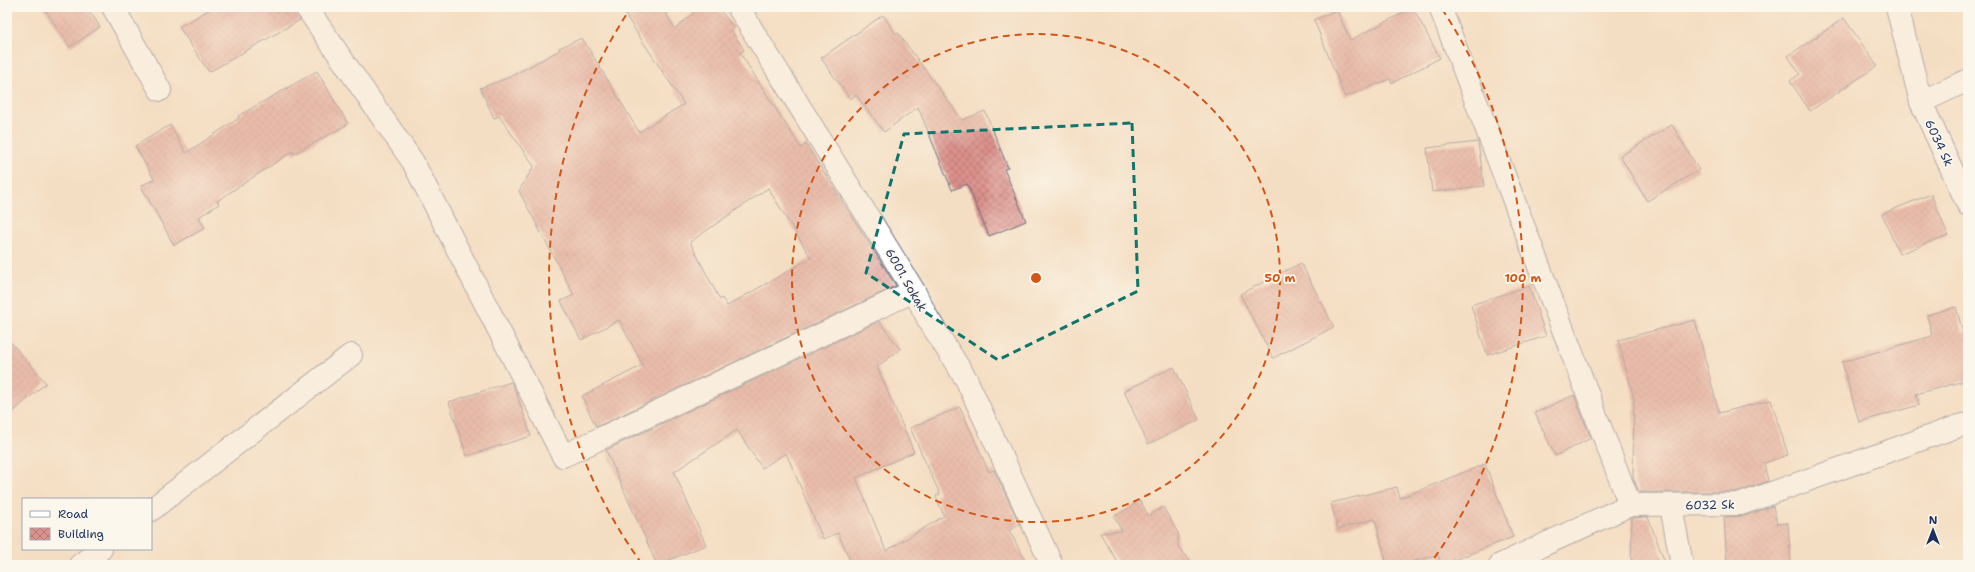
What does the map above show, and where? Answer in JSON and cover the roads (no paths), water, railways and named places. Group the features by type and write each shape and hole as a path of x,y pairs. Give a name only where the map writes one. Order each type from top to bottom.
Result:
{"street":[{"path":"113,7 160,90"},
{"path":"306,7 413,162 563,456 914,291"},
{"path":"1440,7 1630,505"},
{"name":"6034 Sk","path":"1897,7 1921,102 1968,205"},
{"name":"6001. Sokak","path":"742,9 914,291 928,319 966,379 1052,565"},
{"path":"1921,102 1968,80"},
{"path":"152,509 351,355"},
{"name":"6032 Sk","path":"1500,565 1630,505 1671,506 1742,504 1968,424"},
{"path":"1671,506 1682,565"},
{"path":"80,565 100,550"}]}
